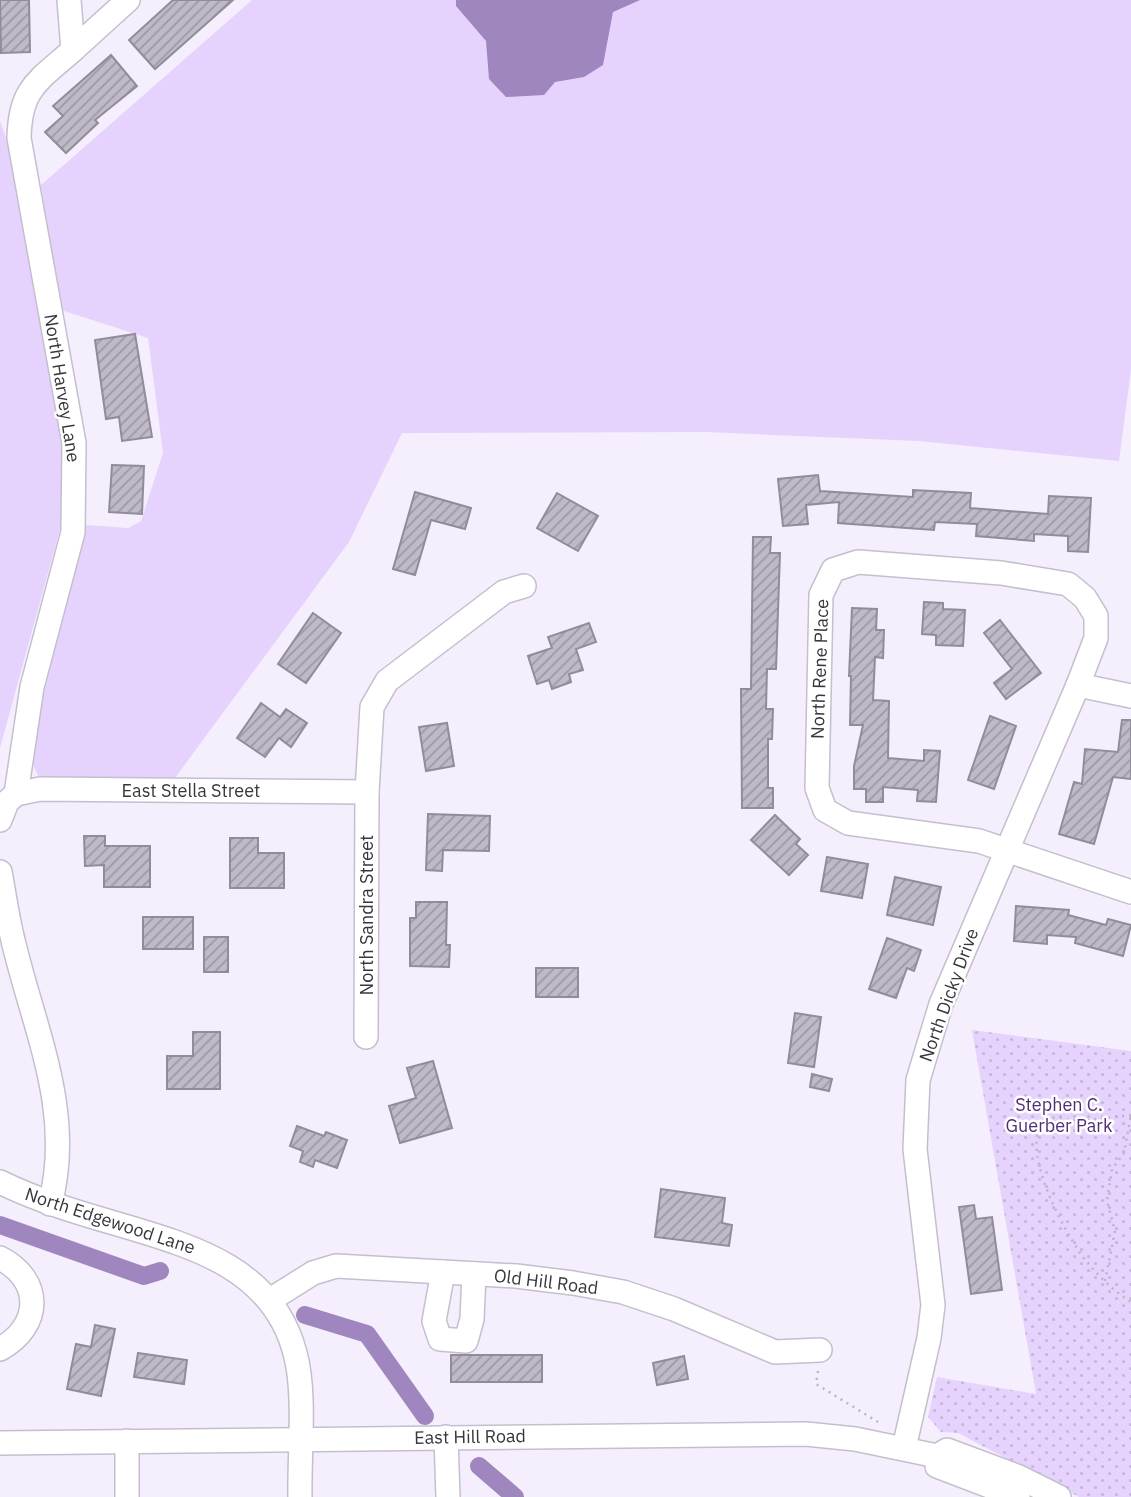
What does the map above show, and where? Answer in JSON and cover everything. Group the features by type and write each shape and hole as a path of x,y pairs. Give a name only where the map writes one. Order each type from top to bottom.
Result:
{"street":[{"path":"69,0 73,50"},
{"name":"North Harvey Lane","path":"16,794 32,687 74,532 76,506 74,443 19,138 20,111 31,87 128,0"},
{"name":"North Rene Place","path":"1078,685 1096,638 1096,616 1085,598 1068,584 1000,573 858,562 832,570 821,595 817,788 825,810 848,823 979,841 1131,892"},
{"name":"North Sandra Street","path":"366,1037 367,792 372,708 387,681 503,592 524,586"},
{"path":"1078,685 1131,696"},
{"name":"North Dicky Drive","path":"904,1448 929,1338 933,1305 915,1149 918,1080 942,1004 1078,685"},
{"name":"East Stella Street","path":"16,794 40,789 367,792"},
{"path":"0,820 7,802 16,794"},
{"path":"0,872 12,936 48,1063 60,1154 50,1204"},
{"name":"North Edgewood Lane","path":"0,1182 50,1204 191,1246 231,1265 251,1279 283,1320 296,1354 300,1497"},
{"path":"0,1258 12,1265 27,1283 32,1306 30,1317 14,1341 0,1349"},
{"name":"Old Hill Road","path":"270,1300 313,1273 336,1266 474,1273 572,1283 623,1292 674,1309 775,1352 820,1350"},
{"path":"443,1272 434,1321 440,1339 466,1341 472,1319 474,1273"},
{"name":"East Hill Road","path":"0,1443 806,1434 904,1448 937,1456 947,1450 1019,1477 1059,1497"},
{"path":"446,1437 448,1497"},
{"path":"127,1441 127,1497"},
{"name":"East Hill Road","path":"937,1456 937,1466 1018,1497"}],"path":[{"path":"1105,1281 1115,1231 1106,1208 1112,1169 1124,1153 1131,1115 1080,1121 1048,1117 1041,1122 1035,1139 1041,1174 1070,1238 1105,1281 1131,1302"},
{"path":"820,1350 816,1384 878,1422"}],"green space":[{"path":"252,0 1131,0 1131,370 1119,461 919,441 705,432 402,433 349,542 172,782 41,782 32,763 43,696 86,525 128,528 141,521 163,453 148,338 61,310 41,185"},
{"path":"0,121 7,141 68,469 63,518 0,748"},
{"name":"Stephen C. Guerber Park","path":"972,1030 1131,1051 1131,1497 1079,1497 958,1433 941,1432 928,1417 937,1377 1036,1394"}],"shaded area":[{"path":"456,0 640,0 613,12 603,65 584,77 555,82 544,95 506,97 489,79 486,41 456,6"}],"building":[{"path":"0,0 29,0 30,52 1,53"},
{"path":"173,0 233,0 155,69 129,40"},
{"path":"111,55 137,86 95,120 98,123 66,153 45,132 63,116 53,106"},
{"path":"135,334 152,437 122,441 119,417 106,419 95,340"},
{"path":"112,465 144,466 142,514 109,512"},
{"path":"818,475 820,491 913,497 913,490 971,493 970,508 1048,514 1049,496 1091,498 1088,552 1068,551 1068,536 1034,534 1034,541 976,536 977,524 935,522 934,530 838,523 839,502 806,505 808,524 783,526 778,479"},
{"path":"415,492 471,508 465,529 431,520 415,575 393,569"},
{"path":"557,493 598,516 578,551 537,528"},
{"path":"753,537 771,537 770,553 780,553 776,669 767,669 766,709 773,709 772,739 768,739 768,788 773,788 773,808 742,808 741,689 751,689"},
{"path":"924,602 943,603 943,609 965,610 963,646 936,645 936,635 922,634"},
{"path":"852,608 877,609 876,630 884,630 883,658 875,657 873,700 889,701 888,758 924,761 924,750 940,751 936,802 917,801 918,790 883,787 883,802 866,802 866,789 854,789 854,766 863,725 850,725"},
{"path":"313,613 341,633 306,683 278,664"},
{"path":"1000,620 1041,673 1006,699 994,683 1012,669 984,633"},
{"path":"589,623 596,642 576,649 583,670 569,674 571,682 552,689 549,680 537,684 528,656 552,648 548,637"},
{"path":"261,703 280,717 286,709 307,723 291,747 279,738 265,757 237,738"},
{"path":"990,716 1016,726 994,789 968,780"},
{"path":"1122,720 1131,720 1131,779 1113,777 1094,844 1059,834 1074,782 1082,784 1085,749 1118,752"},
{"path":"447,723 454,766 426,771 419,727"},
{"path":"428,814 490,816 489,851 443,850 442,871 426,870"},
{"path":"775,815 800,839 796,844 808,855 789,875 751,840"},
{"path":"84,836 105,836 105,846 150,846 150,887 104,887 104,865 85,866"},
{"path":"230,838 258,838 258,853 284,853 284,888 230,888"},
{"path":"827,857 868,864 862,898 821,891"},
{"path":"895,877 941,887 933,925 887,915"},
{"path":"416,902 447,902 446,945 450,945 449,967 410,966 410,918 416,918"},
{"path":"1016,906 1069,910 1068,915 1106,925 1108,919 1131,925 1123,956 1075,943 1076,937 1047,935 1047,944 1014,941"},
{"path":"143,917 193,917 193,949 143,949"},
{"path":"204,937 228,937 228,972 204,972"},
{"path":"887,938 921,950 914,971 907,968 896,998 869,989"},
{"path":"536,968 578,968 578,997 536,997"},
{"path":"795,1013 821,1017 814,1067 788,1063"},
{"path":"193,1032 220,1032 220,1089 167,1089 167,1056 193,1056"},
{"path":"433,1061 452,1128 400,1143 389,1106 416,1098 407,1068"},
{"path":"812,1074 832,1079 829,1091 810,1087"},
{"path":"297,1126 324,1136 326,1132 347,1140 337,1168 315,1160 313,1167 300,1162 303,1151 290,1146"},
{"path":"661,1189 725,1198 722,1223 732,1225 729,1246 655,1237"},
{"path":"974,1205 976,1219 992,1217 1002,1290 971,1294 959,1207"},
{"path":"95,1325 115,1329 101,1396 67,1389 76,1344 91,1347"},
{"path":"138,1353 187,1360 184,1384 134,1377"},
{"path":"451,1355 542,1355 542,1382 451,1382"},
{"path":"684,1356 688,1379 657,1385 653,1363"}],"waterway":[{"path":"0,1225 144,1276 160,1271"},
{"path":"305,1315 367,1334 425,1416"},
{"path":"479,1466 515,1497"}]}
